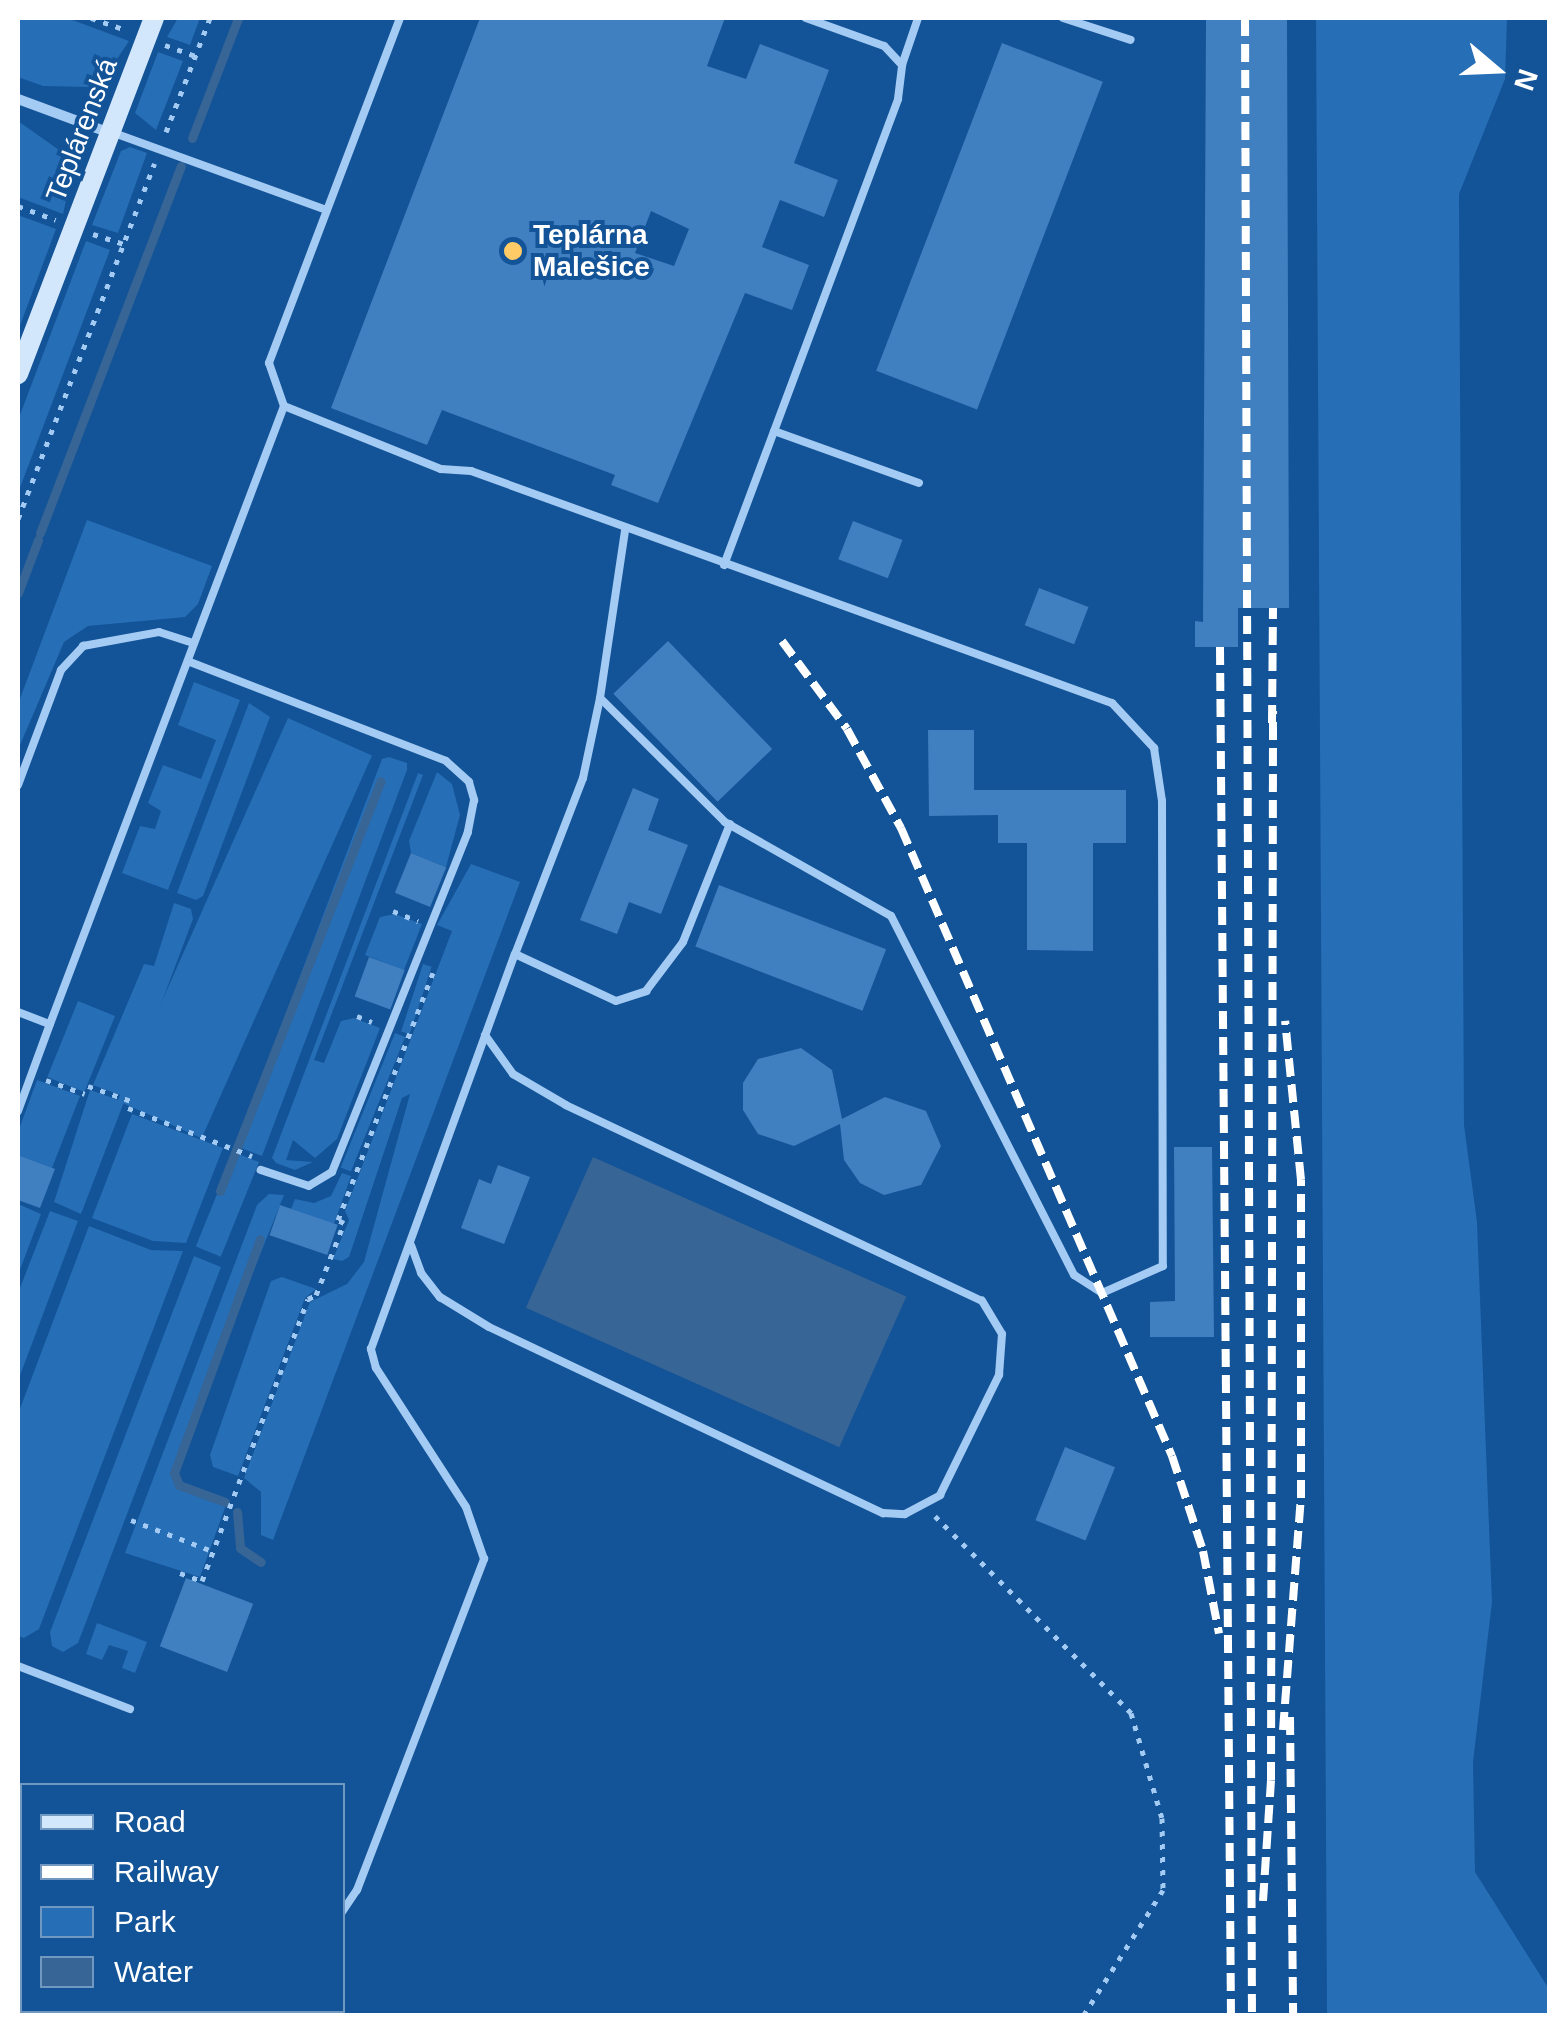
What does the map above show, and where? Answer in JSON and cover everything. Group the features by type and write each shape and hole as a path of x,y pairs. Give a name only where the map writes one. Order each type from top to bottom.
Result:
{"street":[{"name":"Teplárenská","path":"18,374 154,18"},
{"path":"18,100 110,133"}],"lane":[{"path":"132,77 166,18"},
{"path":"18,1111 284,406 269,363 400,18"},
{"path":"806,18 884,46 902,66"},
{"path":"724,565 898,99 902,66 918,18"},
{"path":"1063,18 1131,40"},
{"path":"110,133 128,134 327,210"},
{"path":"284,406 442,468 471,472 1112,703 1154,748 1162,801 1163,1266 1102,1293 1074,1276 892,916 730,824 600,698"},
{"path":"774,431 919,484"},
{"path":"345,1908 358,1890 484,1560 466,1507 376,1368 371,1349 485,1034 584,778 625,530"},
{"path":"18,784 61,670 83,646 159,632 192,643"},
{"path":"190,662 460,770 469,782 473,816 326,1180 300,1186 263,1166"},
{"path":"515,954 616,1001 646,991 683,942 730,824"},
{"path":"18,1012 50,1024"},
{"path":"411,1244 421,1274 440,1297 489,1327 883,1513 926,1506 955,1476 999,1375 1003,1355 994,1314 982,1302 566,1106 513,1074 485,1034"},
{"path":"18,1666 130,1709"}],"path":[{"path":"90,18 131,32"},
{"path":"166,132 210,18"},
{"path":"162,44 196,56"},
{"path":"18,519 157,156"},
{"path":"18,206 58,222"},
{"path":"89,233 123,244"},
{"path":"393,911 431,926"},
{"path":"180,1573 202,1581 308,1300 316,1296 344,1223 338,1220 436,968"},
{"path":"31,1075 85,1094"},
{"path":"88,1086 263,1166"},
{"path":"926,1506 1132,1712 1162,1818 1162,1890 1083,2016"},
{"path":"131,1520 214,1552"}],"green space":[{"path":"18,18 67,18 129,41 105,77 88,87 43,86 18,77"},
{"path":"178,18 200,18 190,45 167,37"},
{"path":"1316,18 1507,18 1505,79 1459,194 1464,1125 1477,1222 1492,1602 1473,1762 1475,1872 1549,1989 1549,2015 1327,2015"},
{"path":"158,52 183,61 156,130 135,113"},
{"path":"18,121 59,150 69,187 63,214 18,197"},
{"path":"130,147 147,153 118,233 92,225 121,151"},
{"path":"18,215 56,229 18,331"},
{"path":"86,241 110,250 18,493 18,420"},
{"path":"87,520 212,566 198,604 185,617 88,626 64,642 18,750 18,704"},
{"path":"194,682 240,700 168,890 122,873 140,826 155,829 161,811 148,803 163,765 201,779 216,740 178,725"},
{"path":"249,703 270,717 203,896 196,900 177,893"},
{"path":"288,718 372,755 202,1138 118,1101"},
{"path":"389,757 407,763 407,770 262,1156 236,1146 382,759"},
{"path":"437,772 452,784 460,815 446,867 411,853 409,841"},
{"path":"418,773 423,775 314,1060 324,1063 341,1021 354,1018 380,1028 337,1139 315,1158 293,1140 286,1160 313,1162 295,1170 272,1158"},
{"path":"471,864 520,882 273,1540 261,1535 261,1492 244,1478 310,1302 347,1284 364,1262 410,1094 402,1098 349,1257 342,1261 333,1259 349,1220 345,1211 452,931 437,925"},
{"path":"174,903 191,909 193,919 126,1097 93,1085 144,964 154,966"},
{"path":"395,914 422,924 404,970 365,955 380,917"},
{"path":"423,964 432,967 410,1034 401,1032"},
{"path":"78,1001 115,1016 84,1092 47,1077"},
{"path":"395,1033 405,1037 351,1172 341,1167"},
{"path":"37,1080 80,1096 52,1168 18,1155 18,1132"},
{"path":"90,1090 124,1102 81,1214 54,1202"},
{"path":"132,1114 223,1148 186,1243 153,1241 92,1218"},
{"path":"234,1152 259,1162 221,1257 196,1247"},
{"path":"342,1173 351,1176 334,1224 291,1209 295,1199 314,1203 331,1196"},
{"path":"269,1194 284,1195 172,1474 177,1486 226,1505 200,1577 125,1553 257,1205"},
{"path":"18,1204 41,1214 18,1275"},
{"path":"50,1211 78,1221 18,1381 18,1293"},
{"path":"89,1226 151,1250 183,1251 39,1629 24,1638 18,1636 18,1414"},
{"path":"194,1256 221,1267 78,1643 63,1652 52,1646 50,1632"},
{"path":"282,1277 316,1289 305,1298 238,1476 213,1467 210,1455 271,1281"},
{"path":"97,1623 147,1642 135,1673 122,1668 128,1651 109,1645 102,1660 86,1654"}],"water":[{"path":"593,1157 906,1297 839,1447 526,1308"}],"building":[{"name":"Teplárna Malešice","path":"480,18 725,18 707,66 746,79 760,44 829,70 794,163 838,180 824,217 780,200 762,247 809,265 792,310 745,293 658,503 611,485 615,475 442,410 427,445 331,408","holes":["651,211 689,229 674,266 635,253"]},
{"path":"1206,18 1287,18 1289,608 1238,608 1238,647 1195,647 1195,621 1203,622"},
{"path":"1002,43 1103,82 977,409 876,371"},
{"path":"853,521 902,540 888,578 838,559"},
{"path":"1039,588 1088,607 1074,644 1025,625"},
{"path":"668,641 772,749 718,802 613,694"},
{"path":"928,730 974,730 974,790 1126,790 1126,843 1093,843 1093,951 1027,950 1027,843 998,843 998,815 929,816"},
{"path":"633,788 659,799 648,830 688,845 661,914 629,902 617,934 580,920"},
{"path":"411,853 446,867 430,907 395,893"},
{"path":"719,885 886,949 862,1011 695,947"},
{"path":"369,957 405,970 390,1009 355,996"},
{"path":"801,1048 832,1070 842,1119 885,1097 926,1111 941,1146 921,1185 884,1195 860,1183 844,1160 840,1124 794,1146 758,1134 743,1110 743,1083 758,1059"},
{"path":"1174,1147 1212,1147 1214,1337 1150,1337 1150,1302 1175,1301"},
{"path":"18,1155 55,1169 40,1208 18,1200"},
{"path":"498,1165 530,1177 504,1244 461,1228 479,1179 491,1184"},
{"path":"280,1205 338,1225 327,1255 270,1235"},
{"path":"1065,1447 1115,1467 1085,1540 1035,1520"},
{"path":"186,1578 253,1604 227,1672 160,1646"}],"waterway":[{"path":"192,138 238,18"},
{"path":"40,533 181,166"},
{"path":"18,593 38,540"},
{"path":"220,1191 381,781"},
{"path":"225,1502 179,1485 174,1473 260,1239"},
{"path":"237,1512 240,1548 261,1562"}],"railway":[{"path":"1245,18 1252,2016"},
{"path":"1272,723 1273,608"},
{"path":"782,641 847,729 901,828 1172,1456 1203,1551 1219,1633"},
{"path":"1220,647 1231,2016"},
{"path":"1263,1901 1271,1780 1273,711"},
{"path":"1283,1730 1301,1498 1301,1180 1285,1021"},
{"path":"1290,1717 1293,2016"}],"place":[{"name":"Teplárna Malešice","path":"513,251"}]}
